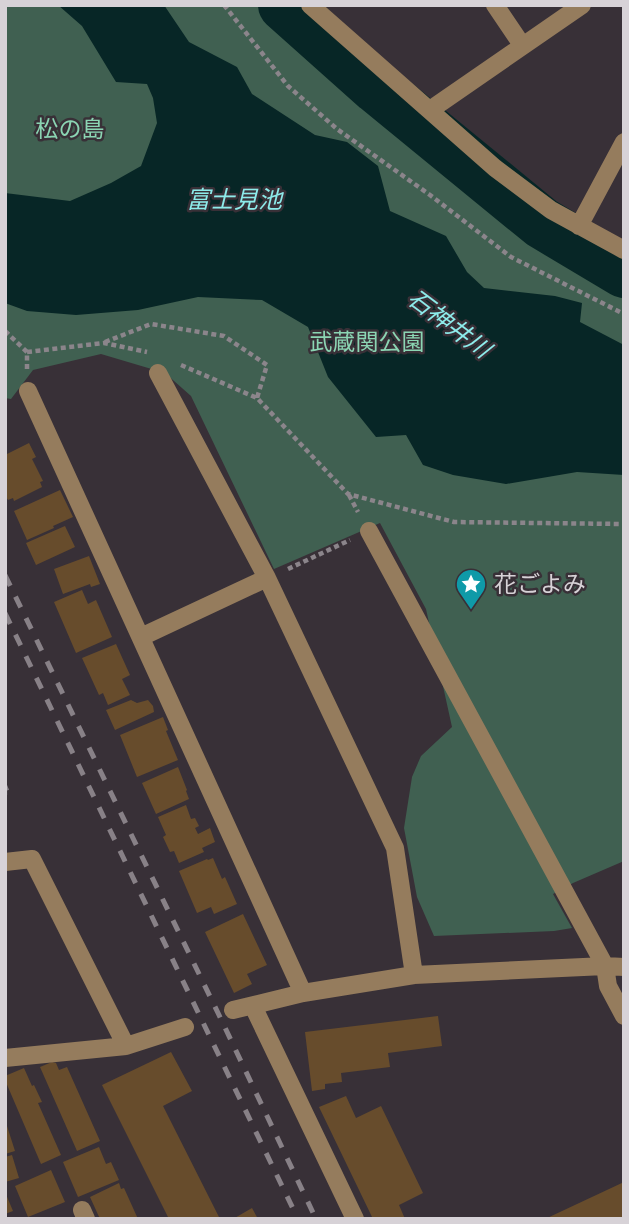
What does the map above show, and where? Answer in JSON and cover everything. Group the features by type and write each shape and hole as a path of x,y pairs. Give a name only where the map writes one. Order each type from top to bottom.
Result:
{"street":[{"path":"310,5 495,168 551,209 624,250"},
{"path":"495,5 522,45"},
{"path":"430,110 582,5"},
{"path":"579,226 624,142"},
{"path":"158,373 267,578 395,848 414,975"},
{"path":"28,391 303,993"},
{"path":"369,531 605,967 608,986 624,1016"},
{"path":"141,637 267,578"},
{"path":"5,862 32,859 125,1046"},
{"path":"233,1010 303,993 414,975 624,967"},
{"path":"253,1006 355,1219"},
{"path":"5,1058 125,1046 185,1027"}],"path":[{"path":"224,5 288,86 337,129 511,257 624,314"},
{"path":"5,331 27,352 104,343 151,324 224,336 267,365 257,398"},
{"path":"104,343 153,354"},
{"path":"176,363 257,398 348,494 454,522 624,524"},
{"path":"267,578 369,531"},
{"path":"5,786 8,793 5,793"}],"green space":[{"name":"武蔵関公園","path":"5,5 276,5 286,21 380,106 550,241 624,281 624,861 553,894 572,928 434,936 417,897 404,828 412,777 421,756 452,727 426,609 380,523 274,569 191,396 165,373 101,354 33,370 11,399 5,398"}],"water":[{"name":"富士見池","path":"58,5 164,5 189,42 237,67 252,94 315,135 347,142 378,166 390,211 446,236 467,272 484,288 555,296 582,303 580,322 624,345 624,475 577,472 506,484 453,475 423,465 406,435 376,437 328,377 308,327 262,300 198,297 138,310 76,315 27,311 5,303 5,193 70,201 111,183 141,166 157,123 153,98 147,84 116,82 82,26"}],"building":[{"path":"29,443 36,457 32,459 43,481 40,482 42,487 14,501 13,498 8,500 5,495 5,455"},
{"path":"60,490 73,517 27,540 14,511"},
{"path":"65,526 75,547 36,565 26,543"},
{"path":"89,556 100,584 91,587 90,584 63,594 54,569"},
{"path":"82,590 88,604 96,600 112,637 76,653 54,602"},
{"path":"116,644 130,675 122,679 130,695 108,705 103,693 99,695 82,658"},
{"path":"131,700 137,703 148,700 154,712 115,730 106,710"},
{"path":"163,717 178,760 137,777 120,735"},
{"path":"178,767 189,799 156,814 142,783"},
{"path":"186,805 191,819 195,818 199,826 195,828 198,834 210,828 215,842 202,848 204,852 179,863 163,837 166,835 158,817"},
{"path":"213,858 237,904 214,914 211,907 197,913 179,871"},
{"path":"243,914 267,965 247,974 252,984 234,993 205,932"},
{"path":"438,1016 442,1046 388,1053 390,1067 341,1073 342,1082 325,1084 325,1089 312,1091 305,1032"},
{"path":"171,1052 192,1091 163,1106 220,1219 169,1219 102,1085"},
{"path":"56,1063 59,1070 67,1067 100,1141 77,1151 40,1067"},
{"path":"24,1068 42,1102 38,1103 61,1155 41,1164 5,1080 5,1076"},
{"path":"346,1096 356,1118 381,1106 423,1193 399,1205 405,1219 373,1219 319,1107"},
{"path":"7,1126 15,1151 5,1154 5,1127"},
{"path":"99,1147 106,1164 111,1162 119,1180 78,1197 63,1162"},
{"path":"12,1155 19,1178 5,1182 5,1157"},
{"path":"51,1170 65,1202 28,1217 15,1186"},
{"path":"624,1182 624,1219 545,1219"},
{"path":"119,1183 138,1219 100,1219 90,1197"},
{"path":"5,1192 13,1211 5,1214"},
{"path":"252,1208 258,1219 233,1219"}],"waterway":[{"name":"石神井川","path":"284,5 377,88 542,223 624,272"}],"railway":[{"path":"5,575 316,1219"},
{"path":"5,613 298,1219"}],"place":[{"name":"花ごよみ","path":"471,611"}],"park label":[{"name":"松の島","path":"70,129"}]}
